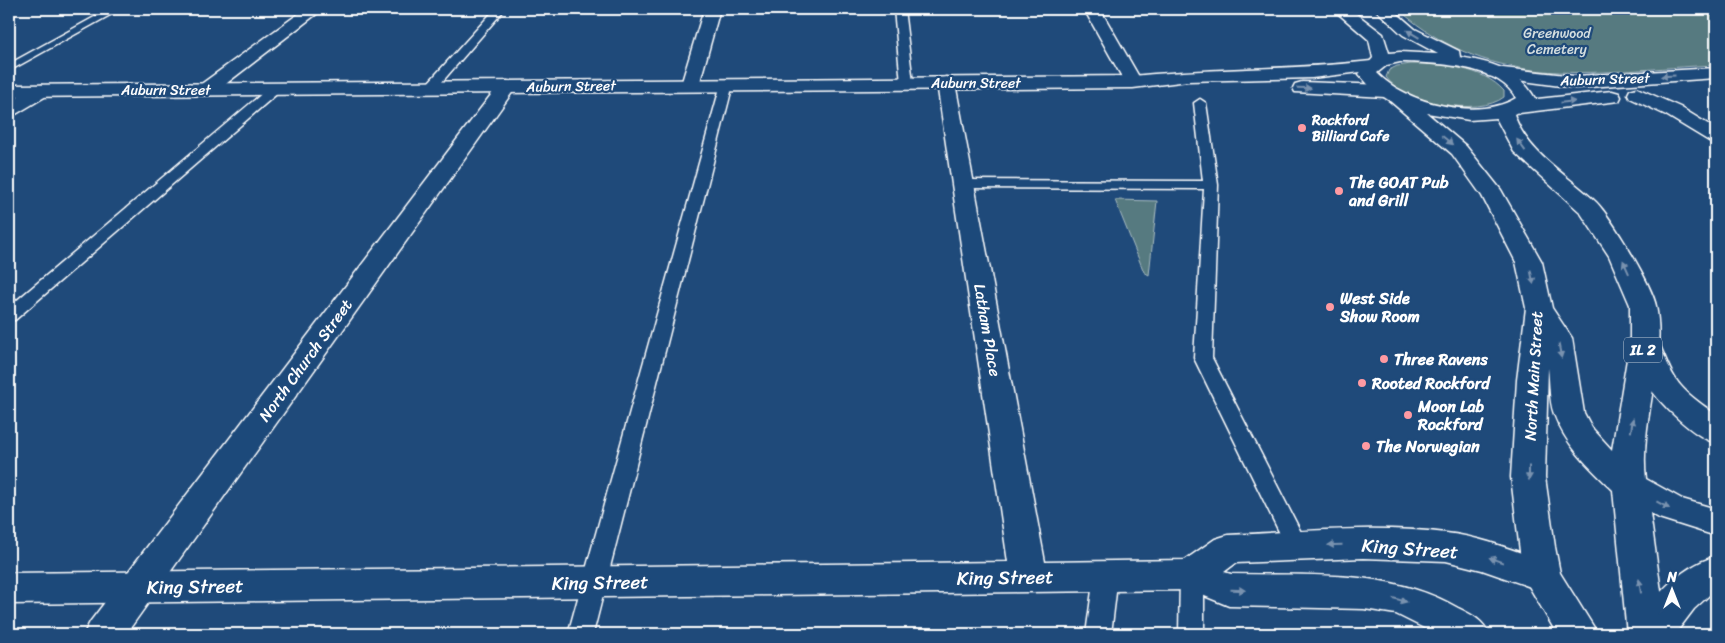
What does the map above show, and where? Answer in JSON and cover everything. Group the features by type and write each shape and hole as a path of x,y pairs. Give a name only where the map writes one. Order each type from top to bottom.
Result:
{"main road":[{"path":"207,90 315,9"},
{"path":"690,85 712,9"},
{"path":"1092,9 1133,82"},
{"path":"1341,9 1377,38 1376,63"},
{"path":"1383,9 1409,32 1472,65 1494,72 1512,81 1524,91 1526,100 1512,110"},
{"name":"Auburn Street","path":"9,91 1133,82 1188,76 1312,73 1422,57 1472,65"},
{"name":"North Main Street","path":"1376,63 1368,74 1373,82 1391,94 1459,150 1492,195 1529,262 1538,308 1532,380 1528,477 1542,576 1578,634"},
{"name":"Auburn Street","path":"1494,72 1575,82 1716,72"},
{"name":"Auburn Street","path":"1133,82 1184,88 1303,88 1391,94 1429,108 1456,112 1512,110 1716,86"},
{"name":"Latham Place","path":"946,83 1029,577"},
{"name":"North Church Street","path":"104,634 506,87"},
{"path":"9,110 41,91"},
{"path":"1637,94 1673,111 1716,137"},
{"name":"IL 2","path":"1512,110 1507,122 1521,148 1589,208 1621,256 1643,305 1644,341 1627,457 1647,634"},
{"path":"1538,308 1558,338 1569,413 1579,433 1594,453 1630,486 1671,509 1716,522"},
{"path":"1644,341 1662,383 1677,400 1716,432"},
{"name":"King Street","path":"1192,575 1228,549 1363,544 1446,547 1485,556 1542,576"},
{"path":"1654,634 1672,604 1707,575 1716,571"},
{"name":"King Street","path":"9,589 1192,575 1229,590 1364,593 1400,599 1434,613 1469,634"}],"lane":[{"path":"9,68 116,9"},
{"path":"431,87 500,9"},
{"path":"899,9 907,83"},
{"path":"580,634 727,84"},
{"path":"9,316 275,89"},
{"path":"1200,103 1211,185 1203,358 1298,546"},
{"path":"963,184 1211,185"},
{"path":"1190,634 1192,575"},
{"path":"1098,634 1106,576"}],"green space":[{"name":"Greenwood Cemetery","path":"1398,9 1716,9 1716,65 1589,72 1550,72 1511,66 1472,55 1435,37"},
{"path":"1411,64 1449,66 1474,72 1495,83 1504,91 1504,97 1492,103 1477,106 1442,104 1424,100 1408,94 1395,86 1386,77 1389,70 1397,66"},
{"path":"1115,200 1157,201 1149,275 1144,272"}],"place":[{"name":"Rockford Billiard Cafe","path":"1302,128"},
{"name":"The GOAT Pub and Grill","path":"1339,191"},
{"name":"West Side Show Room","path":"1330,307"},
{"name":"Three Ravens","path":"1384,359"},
{"name":"Rooted Rockford","path":"1362,383"},
{"name":"Moon Lab Rockford","path":"1408,415"},
{"name":"The Norwegian","path":"1366,446"}]}
